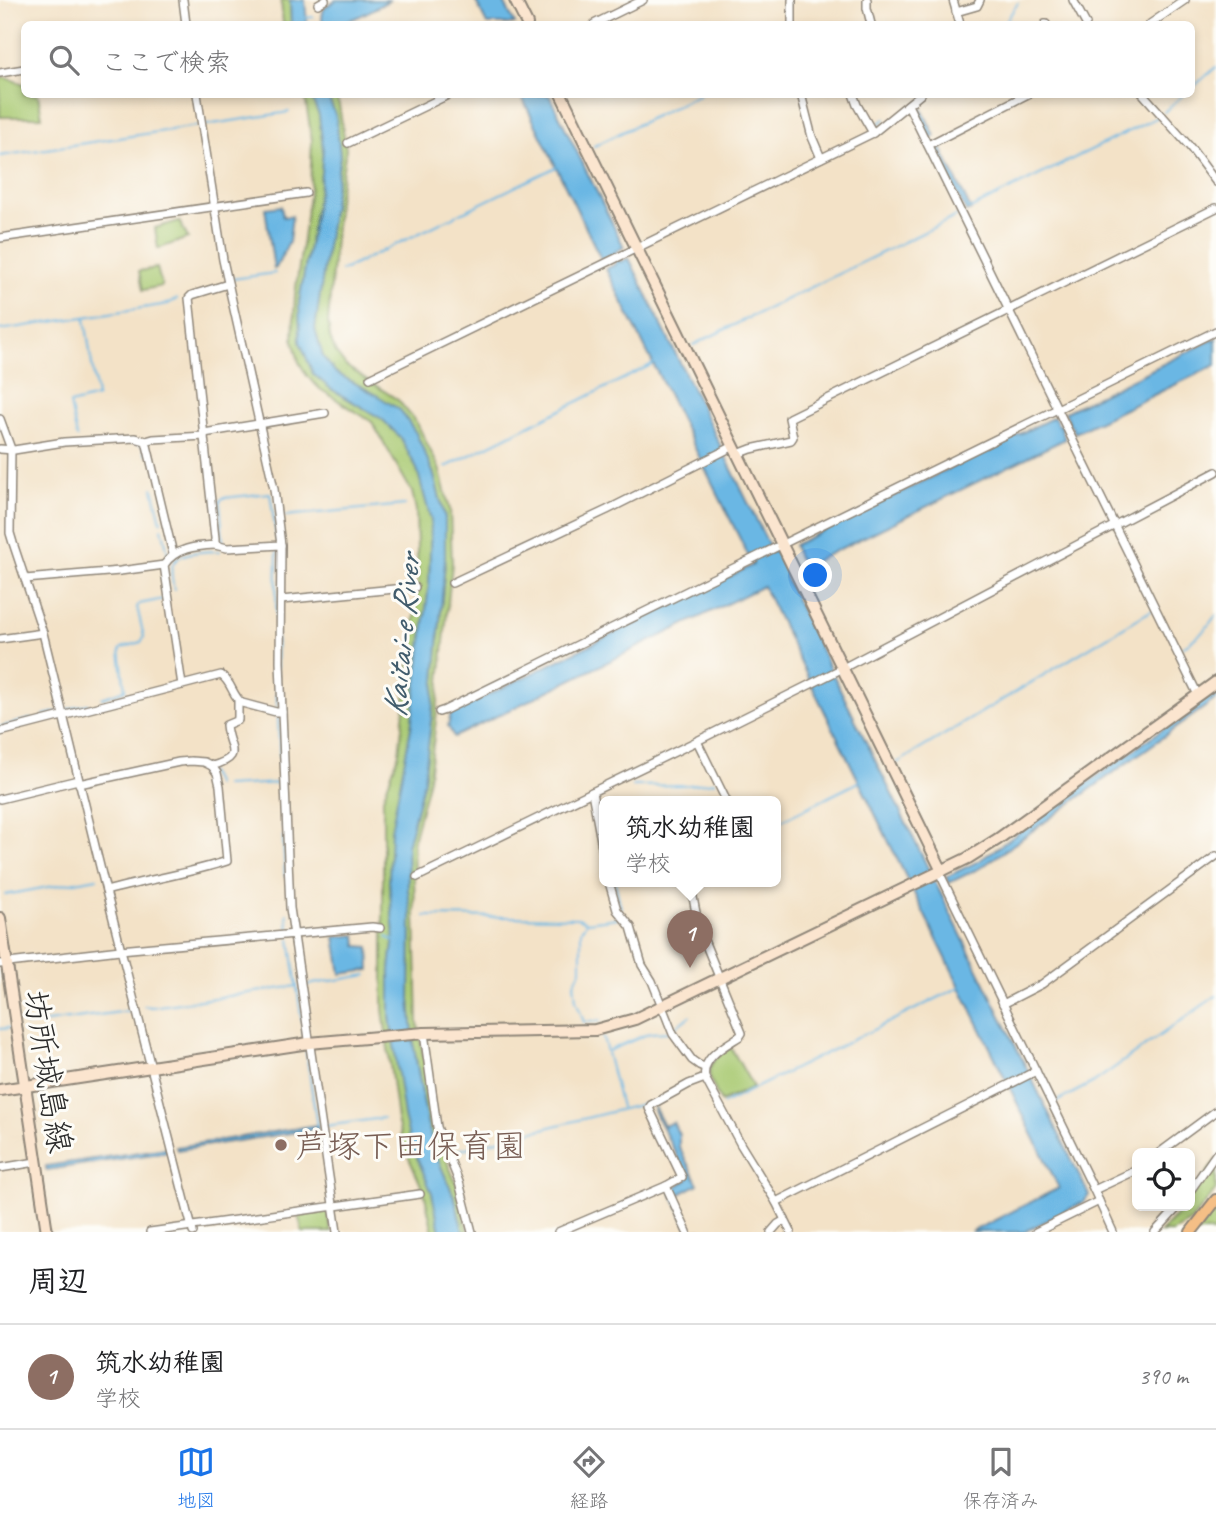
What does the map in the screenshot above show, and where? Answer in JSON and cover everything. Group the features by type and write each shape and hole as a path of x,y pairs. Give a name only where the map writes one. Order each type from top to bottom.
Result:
{"main road":[{"path":"1191,1232 1216,1200"}],"street":[{"path":"183,0 186,21"},
{"path":"515,0 526,21"},
{"path":"600,21 643,0"},
{"path":"792,0 792,21"},
{"path":"867,0 870,21"},
{"path":"953,0 959,21"},
{"path":"956,12 977,6 980,0"},
{"path":"1073,0 1084,21"},
{"path":"1154,21 1179,2"},
{"path":"0,73 21,70"},
{"path":"198,98 223,260 274,489 281,545 280,662 290,908 337,1232"},
{"path":"348,143 442,98"},
{"path":"563,98 632,250 941,876 1113,1232"},
{"path":"802,98 812,137 821,158"},
{"path":"854,98 873,133"},
{"path":"370,378 873,133 916,98"},
{"path":"928,145 1020,98"},
{"path":"1147,98 1190,147 1216,182"},
{"path":"908,105 1198,695"},
{"path":"0,238 306,193"},
{"path":"452,583 697,464 732,450 751,449 791,440 793,437 789,418 1216,208"},
{"path":"215,545 189,298 228,284"},
{"path":"439,712 1216,331"},
{"path":"0,449 112,439 135,438 146,442 153,439 204,435 325,413"},
{"path":"0,419 11,449 10,533 43,633 120,950 193,1229"},
{"path":"146,442 173,554"},
{"path":"418,877 839,670 1216,471"},
{"path":"25,579 164,565 173,554 195,547 281,545"},
{"path":"164,565 182,685"},
{"path":"281,600 415,587"},
{"path":"0,639 43,633"},
{"path":"0,732 221,675 232,687 238,701 238,720 226,725 231,758 212,766"},
{"path":"0,1090 309,1043 422,1033 595,1030 635,1019 968,858 1216,682"},
{"path":"238,701 282,712"},
{"path":"697,741 724,796"},
{"path":"0,799 178,762 204,762 212,766 220,786 227,861 106,891"},
{"path":"592,792 599,830"},
{"path":"1003,1004 1042,984 1216,856"},
{"path":"611,887 617,910 631,927 642,965 652,981 674,1038 694,1062 704,1067"},
{"path":"691,887 699,928 742,1033 710,1058 704,1067 705,1078 791,1232"},
{"name":"坊所城島線","path":"0,918 3,964 47,1232"},
{"path":"3,964 120,950 380,928"},
{"path":"422,1033 437,1127 459,1182 472,1232"},
{"path":"776,1202 1034,1073"},
{"path":"558,1232 666,1186 683,1176 649,1107 705,1078"},
{"path":"1166,1148 1216,1111"},
{"path":"1195,1184 1216,1154"},
{"path":"0,1168 36,1162"},
{"path":"1094,1190 1132,1172"},
{"path":"666,1186 687,1232"},
{"path":"150,1232 193,1229 333,1205 420,1194"},
{"path":"1036,1232 1099,1201"},
{"path":"1155,1232 1174,1211"},
{"path":"771,1232 785,1220"}],"green space":[{"path":"281,0 290,0 291,21 283,21"},
{"path":"0,76 21,83 21,98 39,98 42,117 0,117"},
{"path":"304,98 311,98 319,115 323,149 320,184 299,302 331,389 382,419 400,437 417,469 431,520 429,585 389,879 394,935 390,969 390,1017 410,1141 433,1193 440,1232 433,1232 424,1192 403,1145 397,1120 383,1009 383,798 399,753 418,587 416,510 412,492 372,422 320,389 307,376 299,362 293,340 295,295 310,188 312,140"},
{"path":"328,98 336,98 339,105 346,149 338,201 328,322 330,338 336,353 346,366 398,400 417,423 439,468 450,510 452,563 437,711 429,779 413,841 418,1023 434,1129 458,1188 468,1232 463,1232 455,1199 436,1155 427,1122 414,1048 410,999 411,915 407,846 424,780 433,705 445,561 445,518 433,472 375,394 336,373 323,357 315,329 340,156 336,116"},
{"path":"179,221 188,238 158,249 155,228"},
{"path":"157,268 162,286 143,290 139,271"},
{"path":"730,1046 753,1087 721,1102 709,1071 715,1060"},
{"path":"1216,1160 1216,1190 1191,1221 1172,1232 1160,1232 1179,1211 1195,1211 1195,1189"},
{"path":"1216,1207 1216,1232 1197,1232"},
{"path":"328,1210 331,1232 302,1232 299,1214"}],"water":[{"path":"290,0 305,0 307,21 291,21"},
{"path":"336,0 390,0 346,21 322,21 325,8"},
{"path":"475,0 503,0 514,21 486,21"},
{"path":"311,98 328,98 336,116 340,156 315,329 323,357 336,373 400,410 416,433 433,472 445,518 445,561 433,705 424,780 407,846 411,915 410,999 414,1048 427,1122 436,1155 455,1199 463,1232 440,1232 432,1193 410,1141 404,1116 390,1017 390,969 394,935 389,879 391,830 411,728 429,585 431,520 417,469 400,437 382,419 331,389 313,374 300,342 299,302 320,184 323,149 319,115"},
{"path":"522,98 550,98 624,247 615,252 620,262 629,258 772,552 776,551 787,573 785,577 1089,1195 1084,1202 1024,1232 971,1232 1059,1188 763,586 454,737 448,726 451,713 753,565 606,269 616,264 612,254 601,259"},
{"path":"919,103 935,136 930,139 914,105"},
{"path":"939,144 971,210 966,212 934,146"},
{"path":"281,206 283,217 292,216 289,242 274,269 265,208"},
{"path":"1216,338 1216,365 1075,433 1070,424 1061,429 1065,439 805,566 798,558 794,545 1054,417 1059,426 1069,421 1065,412"},
{"path":"1216,691 1216,699 982,867 949,883 946,877 979,861"},
{"path":"356,935 357,946 369,947 370,970 341,974 335,937"},
{"path":"654,1107 664,1126 673,1122 679,1135 679,1147 698,1184 680,1194 678,1200 693,1231 700,1232 690,1232 671,1192 673,1188 688,1180 688,1177 653,1110"},
{"path":"318,1125 318,1129 177,1150 176,1147"},
{"path":"167,1148 167,1152 46,1169 46,1166"}],"waterway":[{"path":"1006,21 1018,3"},
{"path":"304,18 313,17"},
{"path":"1195,85 1216,67"},
{"path":"594,146 692,98"},
{"path":"1164,112 1180,98"},
{"path":"206,125 289,112"},
{"path":"970,209 1158,117"},
{"path":"877,125 885,119"},
{"path":"0,156 197,126"},
{"path":"341,271 556,167"},
{"path":"693,345 957,216"},
{"path":"232,279 275,273"},
{"path":"0,330 168,304 177,299"},
{"path":"77,437 70,404 97,397 85,319"},
{"path":"446,467 653,364"},
{"path":"125,442 143,445 146,454"},
{"path":"79,446 94,444"},
{"path":"153,488 161,522"},
{"path":"223,543 220,501 223,498 270,493 277,541"},
{"path":"284,516 405,505"},
{"path":"162,528 168,553"},
{"path":"276,622 277,549"},
{"path":"174,590 171,572 175,561 186,554 220,551"},
{"path":"102,698 125,690 120,651 141,642 144,637 137,607 139,604 164,599"},
{"path":"897,763 1152,610"},
{"path":"1182,648 1204,631 1216,615"},
{"path":"276,630 277,707"},
{"path":"65,710 88,704"},
{"path":"44,715 57,712"},
{"path":"278,718 283,829"},
{"path":"0,727 31,719"},
{"path":"194,766 208,772 216,786"},
{"path":"633,786 714,782"},
{"path":"781,821 859,782"},
{"path":"225,786 280,783"},
{"path":"283,836 285,877"},
{"path":"5,895 97,878"},
{"path":"616,887 621,909"},
{"path":"287,914 289,930"},
{"path":"425,916 578,918 587,922"},
{"path":"600,1021 584,1022 576,1000 574,983 581,970 581,930 587,922 618,918"},
{"path":"387,937 395,941"},
{"path":"290,939 304,1036"},
{"path":"307,985 367,975"},
{"path":"144,1006 297,986"},
{"path":"723,1104 960,987"},
{"path":"1056,1102 1094,1082 1216,996"},
{"path":"25,1025 128,1011"},
{"path":"674,1028 690,1016"},
{"path":"0,1029 10,1028"},
{"path":"608,1051 650,1033 669,1032"},
{"path":"603,1037 621,1107"},
{"path":"306,1051 317,1126"},
{"path":"454,1151 643,1104"},
{"path":"325,1126 383,1118"}],"place":[{"name":"筑水幼稚園","path":"690,968"},
{"name":"芦塚下田保育園","path":"281,1145"}],"water label":[{"name":"Kaitai-e River","path":"401,636"}]}
